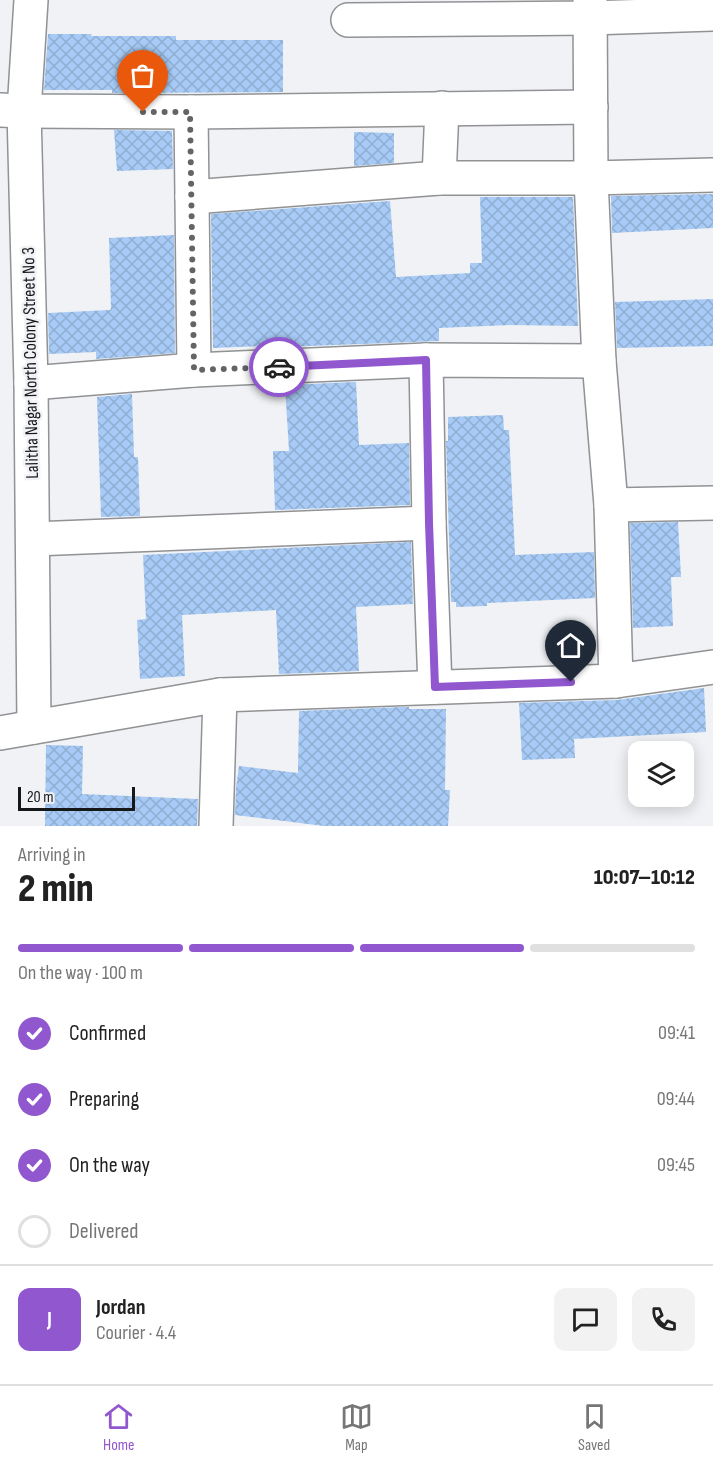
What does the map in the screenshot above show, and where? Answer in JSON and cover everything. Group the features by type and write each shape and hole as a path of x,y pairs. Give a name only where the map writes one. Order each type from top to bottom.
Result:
{"street":[{"name":"Lalitha Nagar North Colony Street No 3","path":"31,0 12,111 31,383 34,727"},
{"path":"348,20 590,9 713,14"},
{"path":"590,9 591,178 599,361 611,505 616,681"},
{"path":"12,111 190,112 591,107"},
{"path":"439,178 442,108"},
{"path":"190,112 194,370"},
{"path":"192,197 439,178 713,175"},
{"path":"31,383 194,370 426,360 599,361"},
{"path":"426,360 435,687"},
{"path":"611,505 713,503"},
{"path":"34,538 429,523"},
{"path":"0,733 220,695 616,681 713,668"},
{"path":"216,826 220,695"}],"building":[{"path":"48,34 176,36 176,40 283,40 283,92 112,93 112,90 44,90"},
{"path":"114,130 172,131 173,169 117,171"},
{"path":"354,132 394,133 394,163 354,166"},
{"path":"713,194 713,228 612,233 611,196"},
{"path":"480,197 573,197 578,326 511,325 439,328 439,341 213,348 211,214 390,201 396,277 470,273 470,263 482,263"},
{"path":"174,235 175,353 96,359 96,352 49,354 48,313 110,310 109,238"},
{"path":"713,299 713,346 617,348 615,302"},
{"path":"356,382 359,445 409,443 410,505 275,510 273,451 289,451 285,385"},
{"path":"132,394 134,457 138,457 140,516 101,517 97,397"},
{"path":"503,415 504,430 509,430 515,555 594,552 595,598 487,603 487,606 456,607 456,602 451,602 446,441 448,441 448,417"},
{"path":"678,522 681,577 671,577 673,626 633,628 630,523"},
{"path":"411,542 413,604 356,607 359,671 279,674 276,610 182,615 185,676 140,679 137,620 146,619 143,555"},
{"path":"704,688 706,732 574,739 575,758 522,760 519,703 617,700"},
{"path":"409,707 409,709 446,709 445,790 450,790 448,826 324,826 235,815 239,766 298,773 299,711"},
{"path":"46,745 83,746 82,794 198,799 197,826 45,826"}],"way so far":[{"path":"143,112 190,112 194,370 279,367"}],"route":[{"path":"279,367 426,360 435,687 571,682"}]}
